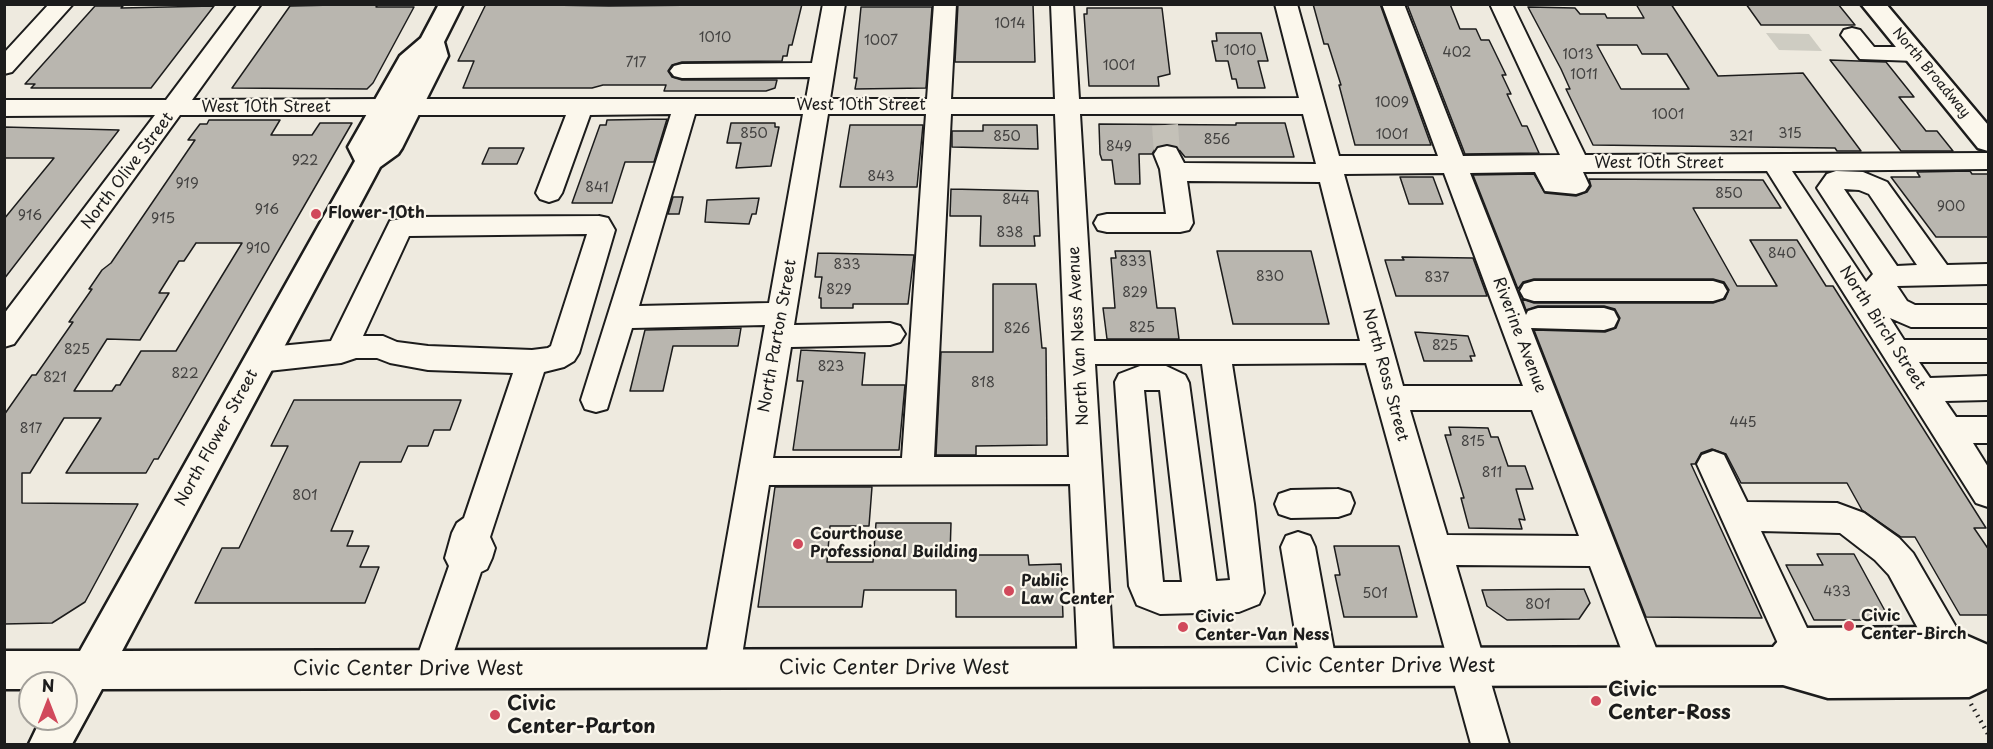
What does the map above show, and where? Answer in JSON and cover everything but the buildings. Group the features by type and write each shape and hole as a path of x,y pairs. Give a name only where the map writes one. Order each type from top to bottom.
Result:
{"main road":[{"name":"North Flower Street","path":"78,693 369,161 388,147 396,107 435,56 431,42 451,4"},
{"name":"North Broadway","path":"1873,4 1989,142"},
{"name":"Civic Center Drive West","path":"4,670 1645,666 1947,646 1988,664 1969,678 1828,679 1790,657"}],"street":[{"path":"4,67 62,4"},
{"name":"North Olive Street","path":"4,336 250,4"},
{"name":"North Parton Street","path":"722,668 834,4"},
{"path":"917,471 941,106 945,4"},
{"name":"North Van Ness Avenue","path":"1062,4 1096,667"},
{"name":"North Ross Street","path":"1286,4 1378,352 1490,744"},
{"name":"Riverine Avenue","path":"1393,4 1645,666"},
{"path":"1501,4 1566,169"},
{"path":"1852,34 1868,54 1914,54"},
{"path":"682,71 823,70"},
{"name":"West 10th Street","path":"4,108 1069,106 1163,116 1314,106"},
{"path":"549,193 581,107"},
{"path":"596,400 685,107"},
{"name":"West 10th Street","path":"1107,223 1180,223 1170,161 1183,172 1455,164 1566,169 1989,161"},
{"name":"North Birch Street","path":"1775,164 1948,430 1984,478"},
{"path":"1889,276 1830,188 1836,180 1863,181 1878,188 1939,275"},
{"path":"260,360 341,352 349,357 375,357 390,352 428,358 532,362 554,359 564,353 602,230 599,225 411,226 399,228 341,352"},
{"path":"1989,274 1889,276 1880,283 1897,309 1911,316 1989,316"},
{"path":"1534,291 1713,291"},
{"path":"622,317 780,325 890,334"},
{"path":"1541,325 1607,325"},
{"path":"1201,597 1177,391 1174,383 1166,378 1140,378 1130,382 1129,393 1146,586 1149,594 1160,598 1201,597 1239,596 1247,592 1248,585 1215,351"},
{"path":"1897,351 1989,351"},
{"path":"1079,353 1378,352"},
{"path":"431,669 467,562 475,558 483,534 478,527 532,362"},
{"path":"1922,390 1989,388"},
{"path":"1391,398 1544,398"},
{"path":"1948,430 1989,430"},
{"path":"1713,464 1738,516 1790,657"},
{"path":"755,472 1086,470"},
{"path":"1291,504 1338,503"},
{"path":"1738,516 1837,517 1852,523 1887,549 1901,564 1947,646"},
{"path":"1298,547 1319,667"},
{"path":"1434,550 1600,551"}],"path":[{"path":"1970,703 1989,734"}],"shaded area":[{"path":"1766,33 1809,34 1822,51 1779,50"}],"tunnel":[{"path":"1165,125 1167,154"}],"place":[{"name":"Flower-10th","path":"316,214"},
{"name":"Courthouse Professional Building","path":"798,544"},
{"name":"Public Law Center","path":"1009,591"},
{"name":"Civic Center-Birch","path":"1849,626"},
{"name":"Civic Center-Van Ness","path":"1183,627"},
{"name":"Civic Center-Ross","path":"1596,701"},
{"name":"Civic Center-Parton","path":"495,715"}]}
